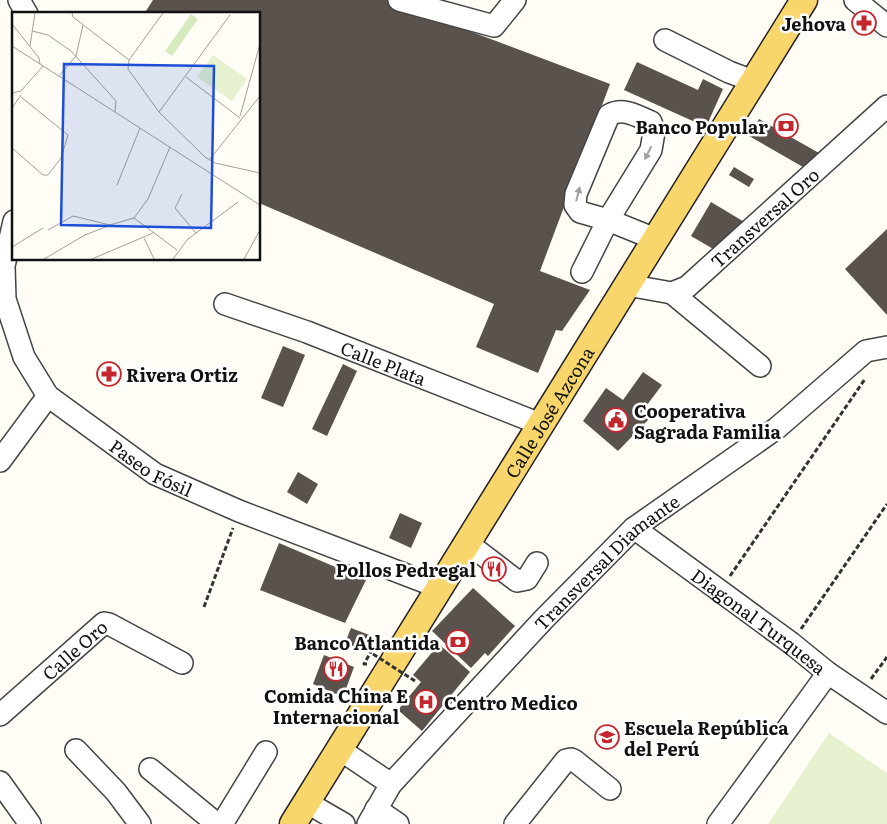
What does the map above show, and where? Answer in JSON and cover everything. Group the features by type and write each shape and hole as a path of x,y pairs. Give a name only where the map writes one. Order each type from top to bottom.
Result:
{"main road":[{"name":"Calle José Azcona","path":"293,824 438,587 804,0"}],"street":[{"path":"19,0 27,12"},
{"path":"399,0 494,26 515,0"},
{"path":"855,0 887,26"},
{"path":"666,40 729,72 753,81"},
{"name":"Transversal Oro","path":"672,293 687,286 887,106"},
{"path":"582,272 608,220 651,150 654,132 651,122 627,112 616,111 609,115 576,194 575,205 580,212 608,220 655,239"},
{"name":"Paseo Fósil","path":"12,228 2,260 6,299 24,357 48,396 155,474 239,511 438,587"},
{"path":"627,285 672,293 760,366"},
{"name":"Calle Plata","path":"225,304 307,332 540,424"},
{"name":"Transversal Diamante","path":"372,816 391,784 544,620 634,528 777,428 866,351 887,347"},
{"path":"0,461 48,396"},
{"name":"Diagonal Turquesa","path":"634,528 791,643 828,673 887,713"},
{"path":"466,542 517,582 527,579 537,563"},
{"name":"Calle Oro","path":"0,715 104,623 182,663"},
{"path":"718,824 828,673"},
{"path":"339,749 391,784"},
{"path":"76,750 116,792 140,824"},
{"path":"222,824 266,752"},
{"path":"515,824 566,760 575,760 610,789"},
{"path":"150,769 217,824"},
{"path":"0,782 30,824"},
{"path":"306,802 344,824"},
{"path":"372,816 398,824"}],"path":[{"path":"720,591 870,372"},
{"path":"791,643 887,504"},
{"path":"204,607 239,511"},
{"path":"373,654 415,681"},
{"path":"861,694 887,657"}],"green space":[{"path":"829,733 887,773 887,824 768,824"}],"building":[{"path":"153,0 387,0 610,84 540,271 590,290 562,331 556,330 538,373 476,347 494,304 260,203 260,12 145,12"},
{"path":"637,62 698,90 703,79 723,89 706,127 624,90"},
{"path":"759,119 826,157 810,171 749,136"},
{"path":"734,167 754,179 749,187 729,175"},
{"path":"711,202 746,223 715,250 691,236"},
{"path":"887,229 887,315 845,269"},
{"path":"283,346 305,355 283,407 261,398"},
{"path":"343,364 357,371 327,436 312,429"},
{"name":"Cooperativa Sagrada Familia","path":"643,372 662,385 641,413 649,419 618,451 583,421 606,388 623,400"},
{"path":"298,472 318,484 307,504 287,492"},
{"path":"400,513 422,523 411,548 389,538"},
{"path":"279,543 366,580 345,623 260,590"},
{"path":"473,588 515,626 488,656 485,653 471,668 432,631"},
{"path":"351,628 372,636 366,651 345,643"},
{"path":"439,644 470,672 422,731 398,710 421,682 413,675"},
{"path":"324,655 354,667 343,697 313,684"}],"place":[{"name":"Jehova","path":"864,23"},
{"name":"Banco Popular","path":"786,126"},
{"name":"Rivera Ortiz","path":"109,374"},
{"name":"Cooperativa Sagrada Familia","path":"616,420"},
{"name":"Pollos Pedregal","path":"494,569"},
{"name":"Banco Atlantida","path":"458,642"},
{"name":"Comida China E Internacional","path":"336,669"},
{"name":"Centro Medico","path":"426,702"},
{"name":"Escuela República del Perú","path":"607,737"}]}
